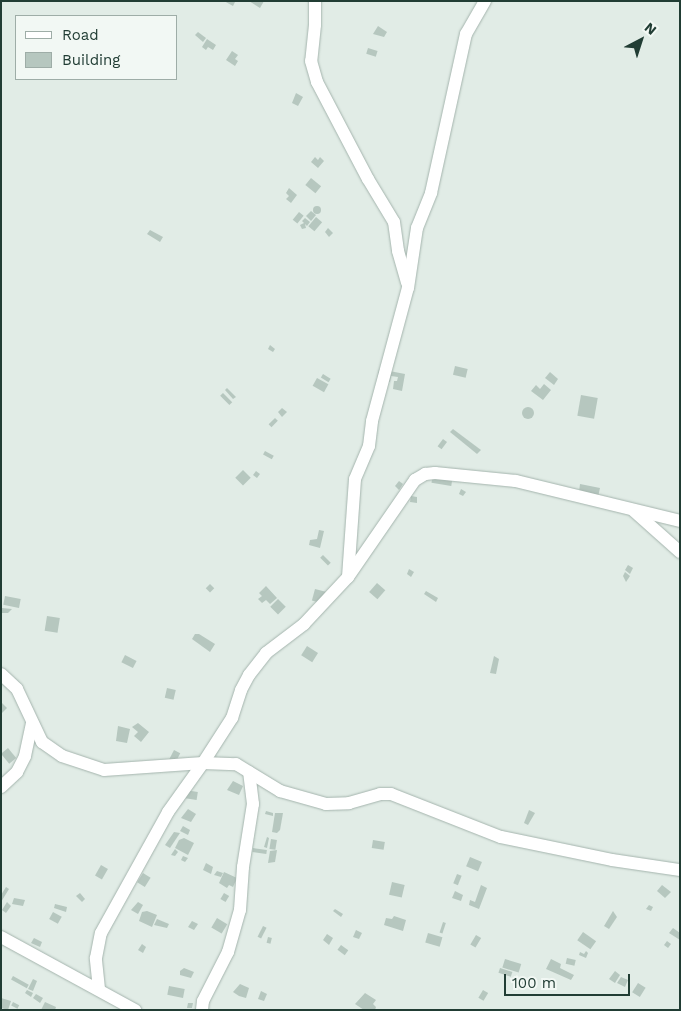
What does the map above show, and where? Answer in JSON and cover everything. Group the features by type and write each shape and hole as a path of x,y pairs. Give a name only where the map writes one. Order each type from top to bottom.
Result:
{"street":[{"path":"315,1 315,25 311,60 317,82 368,179 394,222 398,251 408,288"},
{"path":"348,577 355,479 369,446 372,421 408,288 417,228 431,193 466,34 485,1"},
{"path":"99,989 96,958 101,933 168,812 232,718 241,690 256,663 304,624 348,577 415,480 425,474 516,481 680,521"},
{"path":"632,509 680,552"},
{"path":"1,674 17,689 42,742 62,756 104,770 203,763 236,764 280,791 326,804 349,803 380,794 391,794 501,837 612,860 680,870"},
{"path":"1,787 17,772 24,756 32,724"},
{"path":"202,1010 203,1000 228,952 240,910 243,867 253,804 249,772"},
{"path":"1,937 135,1010"}],"building":[{"path":"224,1 233,1 235,2 233,6"},
{"path":"249,1 264,1 260,8"},
{"path":"378,26 387,32 384,37 373,34"},
{"path":"198,32 206,38 203,42 195,35"},
{"path":"207,39 216,45 213,50 208,47 206,50 202,47"},
{"path":"368,48 378,51 376,57 366,54"},
{"path":"232,51 238,55 235,59 238,61 235,66 226,60"},
{"path":"296,93 303,97 298,106 292,103"},
{"path":"315,157 318,160 320,157 324,161 318,168 311,162"},
{"path":"311,178 321,186 315,193 305,185"},
{"path":"289,188 297,195 291,203 286,199 289,196 286,193"},
{"path":"317,206 321,210 317,214 313,210"},
{"path":"311,211 316,215 311,221 306,216"},
{"path":"299,212 304,216 297,224 293,220"},
{"path":"316,217 322,222 314,231 308,226"},
{"path":"305,218 310,222 307,226 305,224 306,228 302,229 300,225 304,223 302,221"},
{"path":"328,228 333,233 329,237 325,232"},
{"path":"150,230 163,237 160,242 147,234"},
{"path":"270,345 275,349 273,352 268,349"},
{"path":"455,366 468,369 466,378 453,375"},
{"path":"379,369 405,374 402,391 393,389 394,381 397,381 398,377 391,376 390,382 384,380 375,389"},
{"path":"550,372 558,379 554,385 545,378"},
{"path":"323,374 331,379 329,382 321,377"},
{"path":"317,378 328,384 324,392 313,386"},
{"path":"544,384 551,390 543,400 531,391 536,385 540,389"},
{"path":"227,388 236,397 233,399 225,390"},
{"path":"223,393 232,402 229,405 220,396"},
{"path":"581,395 598,398 594,419 577,416"},
{"path":"528,407 534,413 528,419 522,413"},
{"path":"282,408 287,412 282,417 278,412"},
{"path":"275,418 278,421 271,427 269,424"},
{"path":"453,429 481,450 477,454 450,432"},
{"path":"443,439 447,442 442,449 438,446"},
{"path":"265,451 274,456 272,459 263,454"},
{"path":"434,467 454,470 451,486 431,483"},
{"path":"243,470 251,478 243,486 235,478"},
{"path":"256,471 260,474 257,478 253,475"},
{"path":"399,481 403,484 399,490 395,486"},
{"path":"580,484 600,488 598,497 579,492"},
{"path":"461,489 466,492 463,496 459,494"},
{"path":"411,496 417,497 417,503 410,502"},
{"path":"319,530 324,531 320,548 309,545 310,540 317,539"},
{"path":"323,555 331,563 328,566 320,558"},
{"path":"628,565 633,568 630,574 625,570"},
{"path":"409,569 414,572 411,577 407,574"},
{"path":"625,572 630,576 626,582 623,576"},
{"path":"377,583 385,590 377,599 369,592"},
{"path":"210,584 214,588 210,592 206,588"},
{"path":"266,586 277,598 270,604 266,600 262,603 258,599 262,596 259,593"},
{"path":"315,589 326,592 323,603 312,601"},
{"path":"426,591 438,598 436,602 424,594"},
{"path":"5,596 21,599 19,608 3,605"},
{"path":"278,599 286,607 278,615 270,607"},
{"path":"2,608 12,609 8,613 2,613"},
{"path":"47,616 60,618 57,633 45,631"},
{"path":"195,634 199,634 215,644 210,652 192,639"},
{"path":"307,646 318,653 312,662 301,655"},
{"path":"125,655 137,661 133,668 121,662"},
{"path":"494,656 499,659 496,674 490,673"},
{"path":"167,688 176,690 174,700 165,698"},
{"path":"1,702 7,708 1,714"},
{"path":"138,723 149,732 141,742 134,736 138,732 132,727"},
{"path":"118,726 130,729 127,743 116,741"},
{"path":"8,748 16,758 9,764 1,754"},
{"path":"174,750 180,753 174,765 168,762"},
{"path":"233,781 243,786 239,795 227,790"},
{"path":"185,790 198,792 197,800 184,798"},
{"path":"188,809 196,814 191,822 181,818"},
{"path":"529,810 535,813 528,825 524,823"},
{"path":"266,811 273,813 273,816 265,814"},
{"path":"275,813 283,813 280,830 277,833 272,832"},
{"path":"183,826 190,830 188,835 180,831"},
{"path":"174,832 180,833 170,848 165,845"},
{"path":"267,837 269,838 267,848 264,847"},
{"path":"184,838 194,843 188,855 175,848 179,840"},
{"path":"271,839 277,840 275,850 269,849"},
{"path":"373,840 385,842 384,850 372,848"},
{"path":"253,848 267,850 266,854 252,852"},
{"path":"175,849 178,852 175,856 171,855"},
{"path":"277,850 275,862 268,863 270,851"},
{"path":"183,856 188,858 185,862 181,860"},
{"path":"470,857 482,862 478,871 466,866"},
{"path":"206,863 213,867 211,874 203,870"},
{"path":"101,865 108,869 102,879 95,875"},
{"path":"217,871 223,873 221,877 214,875"},
{"path":"224,872 237,878 233,887 229,885 227,888 219,883"},
{"path":"143,873 151,878 145,887 137,882"},
{"path":"457,874 462,876 458,885 453,883"},
{"path":"392,882 405,885 402,898 389,895"},
{"path":"481,885 487,888 479,909 469,905 470,900 475,902"},
{"path":"662,885 671,892 665,898 657,891"},
{"path":"6,887 9,889 1,902 1,895"},
{"path":"455,891 463,895 461,901 452,898"},
{"path":"80,893 85,899 82,902 76,896"},
{"path":"224,893 229,896 226,902 220,899"},
{"path":"14,898 25,900 23,906 12,904"},
{"path":"7,902 11,906 6,913 2,910"},
{"path":"138,902 143,905 138,914 131,910"},
{"path":"55,904 67,907 66,912 54,908"},
{"path":"649,905 653,907 651,911 646,909"},
{"path":"335,909 343,914 341,917 333,911"},
{"path":"147,911 157,915 152,927 139,921 142,912"},
{"path":"613,911 617,917 609,929 604,926"},
{"path":"53,912 62,917 58,924 49,919"},
{"path":"394,916 406,920 403,931 384,925 386,918 392,919"},
{"path":"217,918 227,924 222,934 211,927"},
{"path":"157,919 169,924 167,928 154,925"},
{"path":"192,921 198,924 194,930 188,927"},
{"path":"443,922 446,923 442,933 440,932"},
{"path":"263,926 267,928 261,939 258,937"},
{"path":"673,928 680,933 680,940 669,933"},
{"path":"356,930 362,933 359,939 353,937"},
{"path":"583,932 596,941 590,949 577,940"},
{"path":"428,933 442,937 440,947 425,943"},
{"path":"327,934 333,938 329,945 323,940"},
{"path":"476,935 481,938 475,948 470,944"},
{"path":"268,937 272,938 270,944 267,943"},
{"path":"34,938 42,942 40,947 31,943"},
{"path":"667,941 671,944 668,948 664,945"},
{"path":"142,944 146,947 143,953 138,950"},
{"path":"341,945 348,950 345,955 337,950"},
{"path":"586,951 588,953 586,958 579,955 580,952 584,954"},
{"path":"567,958 576,960 574,966 566,964"},
{"path":"505,959 521,964 519,973 502,968"},
{"path":"551,959 561,964 560,968 574,975 571,980 546,969"},
{"path":"184,968 194,972 191,978 180,975 180,971"},
{"path":"500,968 512,972 511,977 498,973"},
{"path":"615,971 620,975 615,983 609,979"},
{"path":"13,976 29,985 27,988 11,979"},
{"path":"621,977 628,980 625,987 617,983"},
{"path":"33,979 37,981 33,991 28,989"},
{"path":"526,979 530,983 526,987 522,983"},
{"path":"638,983 646,988 640,997 632,992"},
{"path":"240,984 249,988 246,998 233,992"},
{"path":"169,986 185,989 183,998 167,995"},
{"path":"27,990 33,993 31,997 25,993"},
{"path":"483,990 488,993 484,1001 478,998"},
{"path":"261,991 267,994 264,1001 258,999"},
{"path":"365,993 376,1000 373,1004 376,1007 375,1010 364,1010 355,1004"},
{"path":"36,994 43,998 40,1003 33,998"},
{"path":"1,998 11,1001 8,1010 1,1008"},
{"path":"13,1002 19,1005 17,1009 11,1006"},
{"path":"45,1002 56,1007 55,1010 41,1010"},
{"path":"188,1003 193,1003 192,1008 187,1008"}]}
